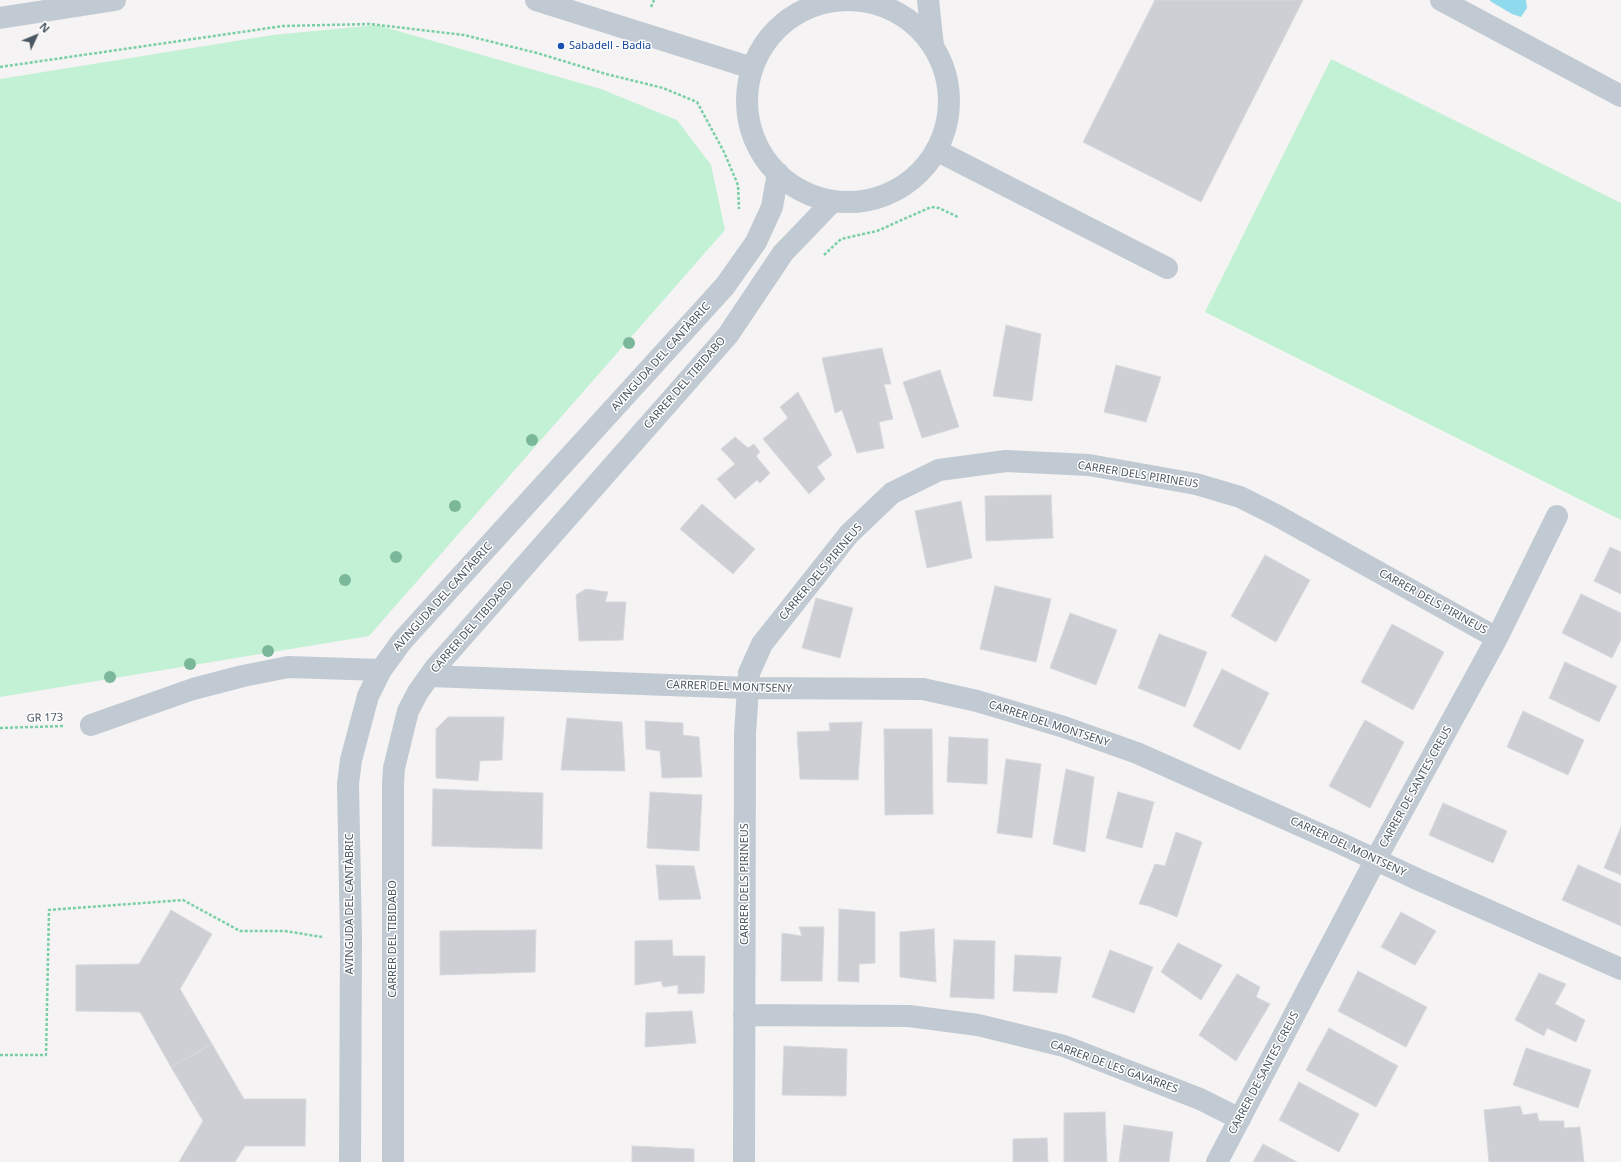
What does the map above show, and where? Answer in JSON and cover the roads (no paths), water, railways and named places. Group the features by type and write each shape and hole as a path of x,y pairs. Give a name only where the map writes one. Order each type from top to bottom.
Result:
{"street":[{"path":"0,18 116,0"},
{"path":"536,0 752,68"},
{"path":"855,0 880,5 901,16 919,30 933,46 943,67 948,89 949,113 942,139 928,164 907,184 885,196 860,202 833,201 811,195 791,184 778,173 761,153 751,128 747,96 752,68 759,54 772,34 787,20 808,8 829,2 855,0"},
{"path":"928,0 933,46"},
{"path":"1441,0 1621,96"},
{"path":"936,150 1167,268"},
{"name":"AVINGUDA DEL CANTÀBRIC","path":"350,1162 351,939 348,784 351,760 368,696 381,670 402,641 725,286 756,242 772,207 778,173"},
{"name":"CARRER DEL TIBIDABO","path":"393,1162 394,768 408,711 418,692 435,668 728,335 783,253 833,201"},
{"name":"CARRER DELS PIRINEUS","path":"744,1162 745,734 749,673 762,644 849,534 892,493 940,470 1006,461 1089,466 1196,484 1240,497 1283,519 1497,638"},
{"name":"CARRER DE SANTES CREUS","path":"1217,1162 1376,859 1497,638 1557,516"},
{"path":"91,725 193,689 243,676 288,667 381,670"},
{"name":"CARRER DEL MONTSENY","path":"430,676 747,688 923,690 977,701 1064,727 1137,753 1621,969"},
{"name":"CARRER DE LES GAVARRES","path":"744,1015 909,1016 978,1024 1064,1046 1200,1099 1240,1118"}],"water":[{"path":"1490,0 1526,0 1527,8 1521,17 1512,14"}],"place":[{"name":"Sabadell - Badia","path":"561,46"}]}
